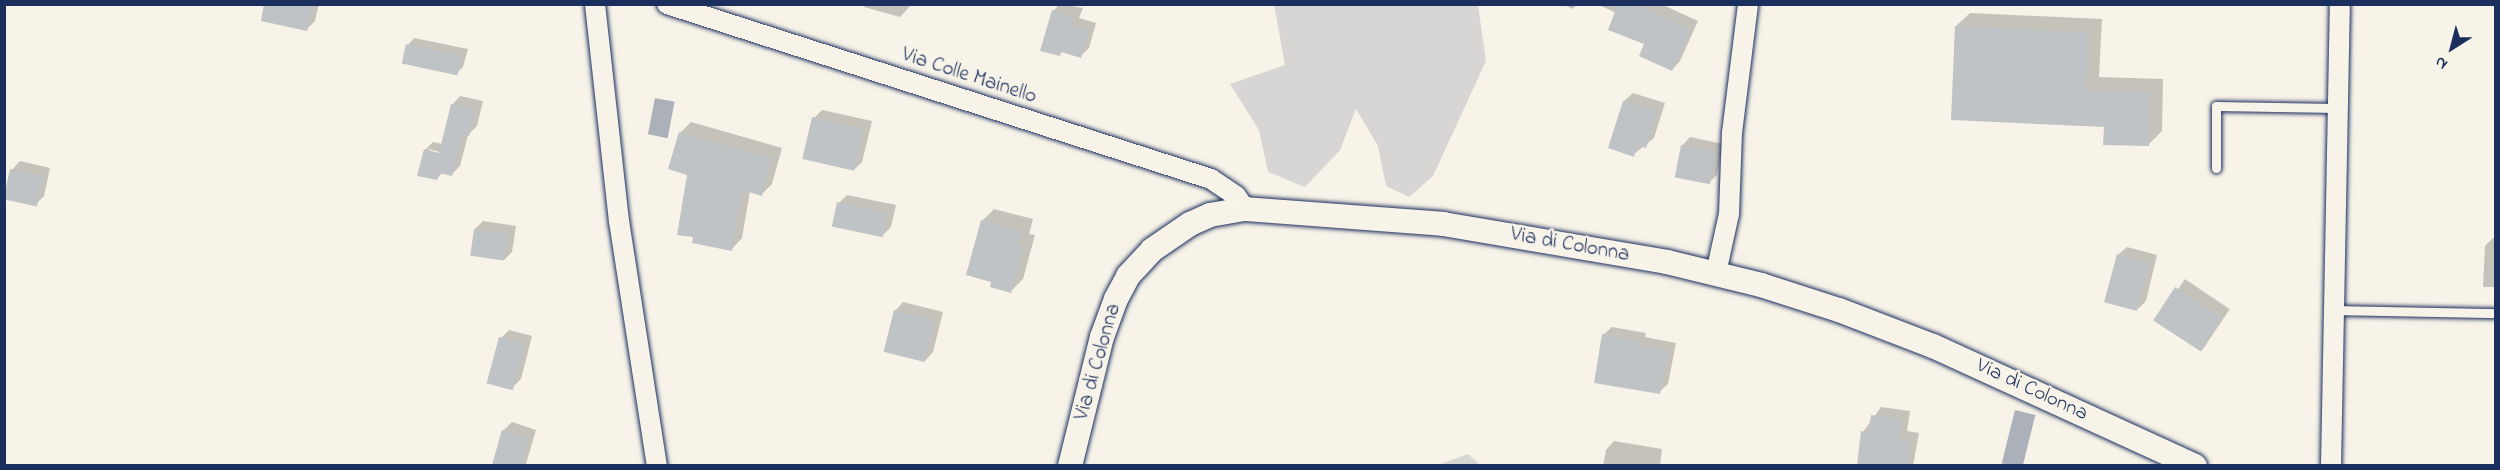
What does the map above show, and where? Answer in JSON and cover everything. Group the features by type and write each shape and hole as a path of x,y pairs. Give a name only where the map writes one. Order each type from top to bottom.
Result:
{"street":[{"path":"594,4 619,221 657,465"},
{"name":"Via Colle Mainello","path":"667,4 1212,179 1229,190 1245,209"},
{"path":"1716,273 1729,214 1732,133 1748,4"},
{"path":"2331,465 2340,4"},
{"name":"Via di Colonna","path":"1070,465 1102,337 1116,299 1128,276 1146,255 1190,224 1210,214 1245,209 1443,224 1716,273 1794,295 1903,334 2004,377 2195,465"}],"lane":[{"path":"2216,168 2216,106 2337,108"},
{"path":"2335,310 2496,314"}],"shaded area":[{"path":"1274,5 1478,5 1486,61 1433,176 1409,197 1386,186 1378,146 1356,109 1340,150 1305,187 1268,172 1259,130 1230,84 1285,65"},
{"path":"655,98 675,102 668,138 648,134"},
{"path":"2015,410 2035,415 2023,466 2002,463"},
{"path":"1468,454 1480,465 1437,465"}],"building":[{"path":"264,4 313,4 307,31 261,21"},
{"path":"1618,4 1634,4 1691,29 1672,71 1639,56 1644,44 1608,30"},
{"path":"1052,10 1075,17 1072,26 1089,31 1081,58 1061,52 1060,56 1040,51"},
{"path":"1955,26 2089,32 2086,90 2150,92 2149,146 2103,145 2104,127 1951,120"},
{"path":"406,44 462,56 458,75 402,64"},
{"path":"1623,101 1658,111 1646,148 1637,145 1634,157 1608,148"},
{"path":"451,104 475,109 469,136 463,135 452,176 439,173 437,180 417,176 424,149 439,153"},
{"path":"812,117 864,129 854,171 802,159"},
{"path":"679,132 772,158 762,196 742,190 732,251 692,243 693,237 677,235 687,175 668,169"},
{"path":"1681,145 1716,152 1710,184 1675,177"},
{"path":"10,169 43,176 37,206 4,199"},
{"path":"837,202 888,213 883,237 832,226"},
{"path":"981,220 1022,231 1018,245 1024,247 1011,293 990,287 991,282 966,275"},
{"path":"474,229 508,234 504,260 470,256"},
{"path":"2117,254 2150,263 2137,311 2104,302"},
{"path":"2175,287 2222,317 2200,351 2153,321"},
{"path":"894,310 935,320 924,362 884,352"},
{"path":"1602,334 1638,341 1638,345 1669,351 1660,394 1594,383"},
{"path":"499,337 525,344 513,390 487,383"},
{"path":"1871,415 1902,419 1899,439 1911,441 1908,465 1857,465 1861,431 1869,433"},
{"path":"502,430 529,438 521,465 492,465"}]}
